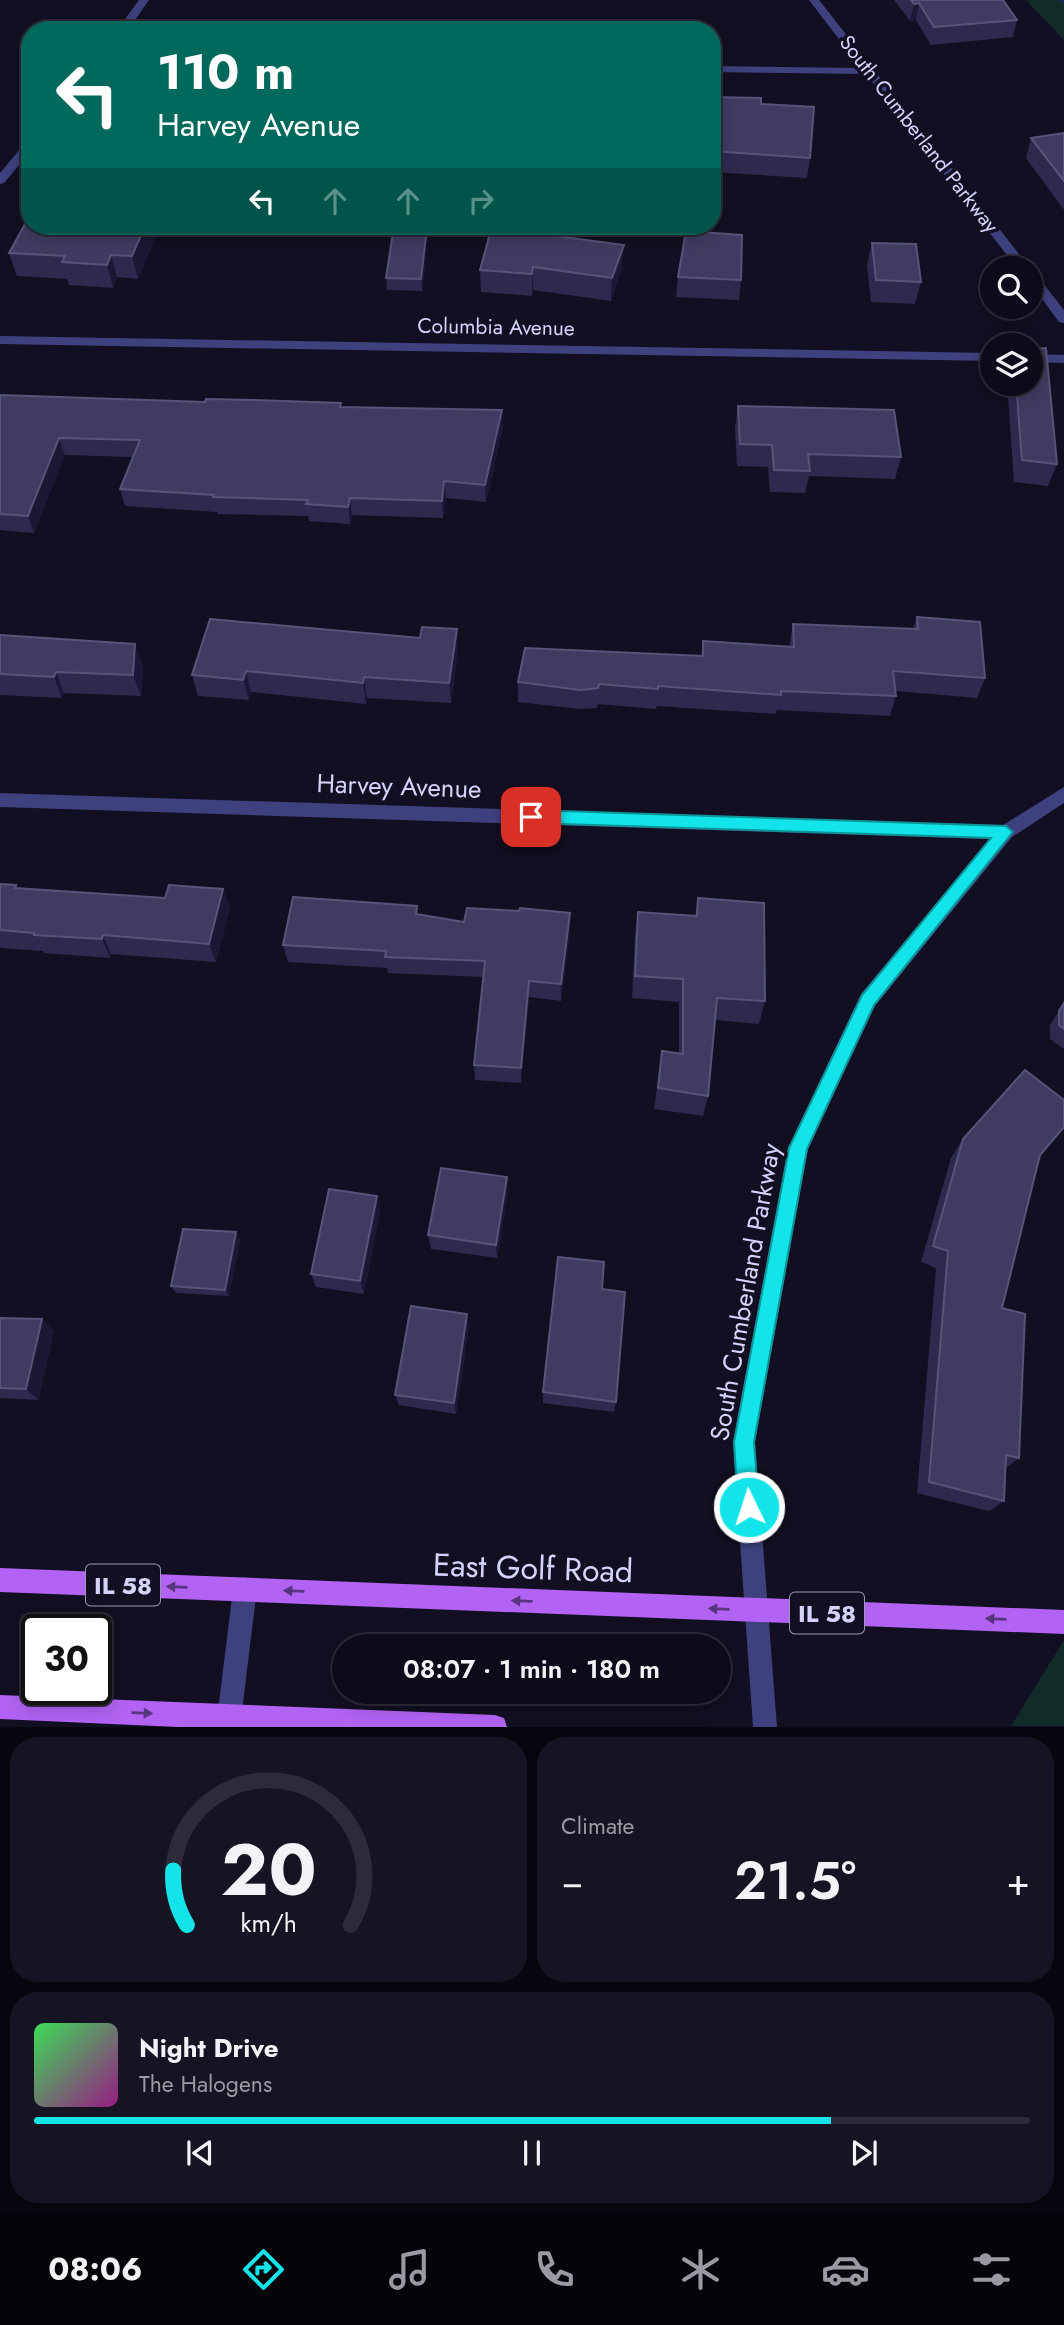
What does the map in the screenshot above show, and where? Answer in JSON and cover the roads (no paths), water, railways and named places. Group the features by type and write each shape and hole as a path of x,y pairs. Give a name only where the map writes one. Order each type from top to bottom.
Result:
{"main road":[{"name":"East Golf Road","path":"0,1580 1064,1622"},
{"path":"0,1707 229,1721 495,1727"}],"street":[{"path":"129,21 144,0"},
{"name":"South Cumberland Parkway","path":"814,0 1015,256"},
{"path":"721,69 870,71"},
{"path":"0,180 21,155"},
{"path":"1043,292 1064,319"},
{"name":"Columbia Avenue","path":"0,340 980,357"},
{"path":"1043,358 1064,359"},
{"name":"South Cumberland Parkway","path":"765,1727 744,1442 798,1148 868,1000 1006,832 1064,794"},
{"name":"Harvey Avenue","path":"0,800 1006,832"},
{"path":"229,1721 245,1589"}],"waterway":[{"path":"1060,0 1064,3"}]}
